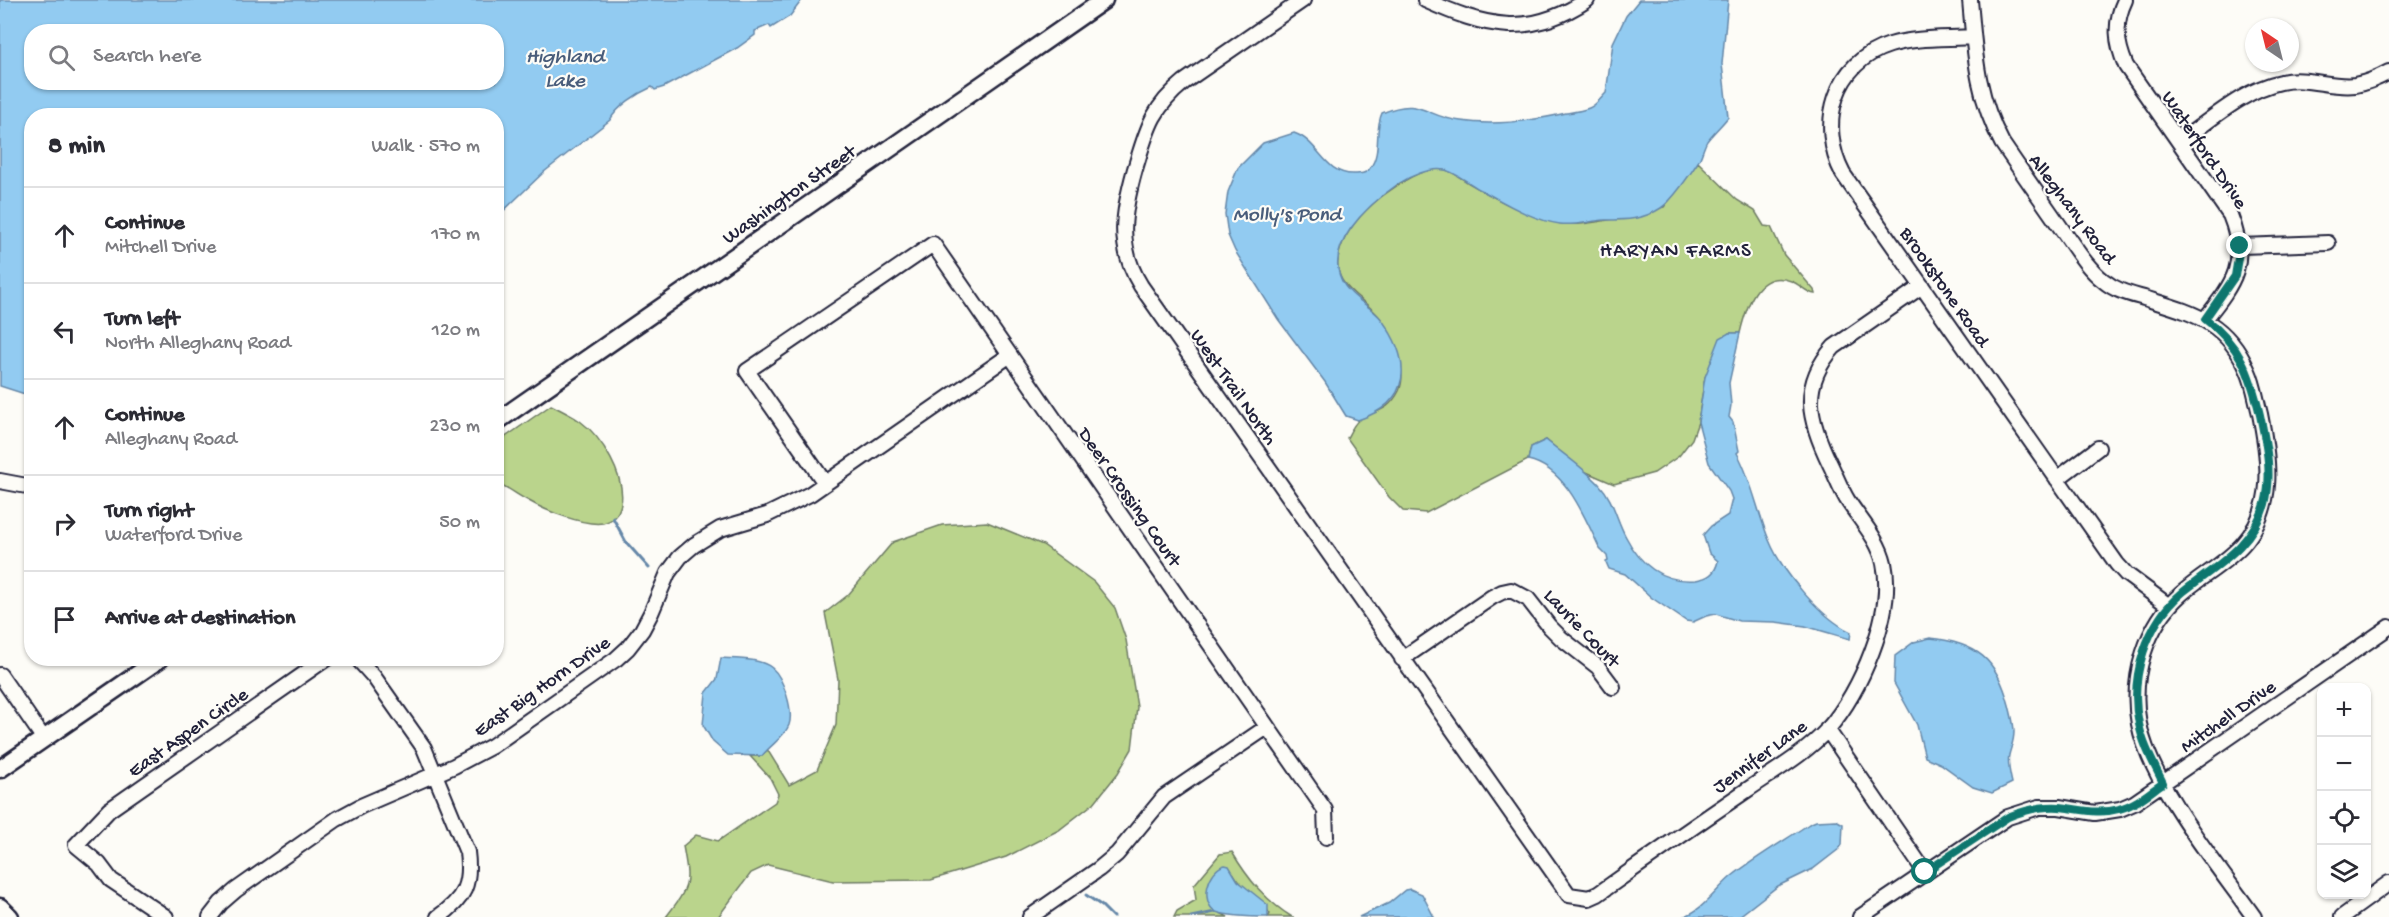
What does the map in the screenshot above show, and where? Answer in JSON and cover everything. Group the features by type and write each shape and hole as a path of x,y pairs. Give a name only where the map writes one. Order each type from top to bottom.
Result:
{"main road":[{"name":"Washington Street","path":"504,416 1104,0"},
{"path":"0,769 149,666"},
{"path":"0,907 10,917"}],"street":[{"name":"West Trail North","path":"1303,0 1167,96 1154,114 1147,129 1126,201 1124,239 1131,271 1508,810"},
{"path":"1425,0 1477,21 1496,25 1532,23 1551,19 1587,0"},
{"name":"Alleghany Road","path":"1970,0 1977,78 1992,123 2002,143 2083,259 2104,282 2120,291 2191,312 2205,319 2220,330 2238,352 2250,376 2266,444 2268,482 2265,504 2244,543 2169,606 2149,637 2138,671 2136,692 2139,726 2163,783 2189,825 2254,917"},
{"name":"Waterford Drive","path":"2125,0 2119,14 2117,29 2121,54 2126,66 2230,215 2240,246 2235,276 2205,319"},
{"name":"Brookstone Road","path":"1973,37 1888,46 1867,57 1853,68 1841,85 1834,102 1830,136 1834,157 1843,174 2117,564 2126,574 2169,606"},
{"path":"2179,142 2245,96 2262,87 2283,81 2305,80 2354,85 2389,72"},
{"path":"2240,246 2328,243"},
{"name":"Deer Crossing Court","path":"825,483 747,371 933,244 1325,810 1326,837"},
{"name":"Jennifer Lane","path":"1508,810 1569,895 1589,898 1796,756 1827,729 1862,676 1882,624 1887,584 1884,562 1878,545 1846,498 1822,448 1812,417 1811,386 1824,358 1834,347 1922,286"},
{"name":"East Big Horn Drive","path":"210,917 236,890 337,819 492,746 616,659 642,630 668,573 680,557 694,545 727,526 790,506 1010,355"},
{"path":"2057,479 2098,448"},
{"path":"4,485 24,487"},
{"name":"Laurie Court","path":"1402,659 1492,597 1511,590 1528,598 1549,626 1598,667 1613,687"},
{"name":"Mitchell Drive","path":"1860,917 2008,817 2039,807 2060,807 2095,813 2120,809 2134,803 2389,627"},
{"name":"East Aspen Circle","path":"166,917 111,880 99,864 76,845 109,810 316,666"},
{"path":"364,666 424,748 467,852 470,871 467,883 457,902 438,917"},
{"path":"0,675 44,739"},
{"path":"1030,917 1117,854 1164,797 1267,727"},
{"path":"1827,729 1925,872"},
{"path":"2342,917 2389,883"}],"green space":[{"path":"1698,162 1737,200 1755,211 1764,226 1771,227 1784,255 1815,294 1794,282 1779,278 1762,285 1755,293 1740,333 1729,333 1705,377 1698,422 1692,439 1679,456 1654,473 1614,484 1584,471 1546,440 1531,447 1528,460 1426,513 1403,511 1389,497 1347,438 1358,421 1391,403 1399,391 1402,374 1398,354 1386,326 1374,311 1350,290 1339,273 1340,250 1357,220 1381,197 1403,182 1420,173 1438,169 1450,171 1504,202 1535,216 1557,223 1595,222 1664,207"},
{"path":"551,405 577,419 596,437 611,458 622,493 619,510 615,516 603,523 586,522 565,517 536,505 504,486 504,438"},
{"path":"987,522 1043,545 1094,582 1115,608 1126,640 1137,707 1132,749 1118,773 1094,803 1059,830 1006,857 931,880 833,881 768,865 751,873 718,917 666,917 680,898 686,884 687,869 683,846 696,835 718,841 775,802 778,794 770,778 750,756 762,756 767,749 789,785 817,770 836,725 838,679 825,613 848,595 893,542 942,525"},
{"path":"1232,852 1258,888 1292,917 1268,917 1270,914 1266,907 1242,885 1234,874 1220,913 1228,917 1174,917 1177,911 1196,900 1194,885 1220,854"}],"water":[{"name":"Highland Lake","path":"0,0 802,0 790,16 771,28 769,25 755,31 755,35 737,48 664,87 655,90 652,87 628,101 610,120 544,172 504,210 504,108 24,108 24,394 0,386"},
{"name":"Molly's Pond","path":"1639,0 1728,0 1722,64 1728,117 1707,141 1699,160 1686,180 1661,208 1648,215 1571,224 1550,222 1529,215 1445,170 1420,173 1398,184 1374,203 1351,228 1338,257 1339,272 1345,286 1378,315 1392,336 1402,365 1402,379 1389,403 1376,412 1358,420 1346,416 1325,382 1278,319 1235,251 1228,235 1225,214 1228,192 1238,168 1263,143 1294,133 1310,143 1335,169 1343,173 1365,173 1374,162 1376,155 1378,127 1382,113 1395,108 1415,107 1449,119 1501,123 1589,108 1606,93 1613,43 1626,16"},
{"path":"1729,333 1740,333 1729,383 1731,405 1729,417 1733,422 1739,451 1737,453 1747,474 1769,540 1792,579 1827,616 1851,632 1850,639 1805,626 1739,621 1716,614 1693,622 1686,621 1652,598 1625,574 1609,569 1606,562 1608,561 1607,556 1600,549 1573,496 1553,473 1528,460 1531,447 1546,440 1587,472 1604,490 1626,537 1646,564 1673,579 1696,580 1707,577 1713,572 1718,561 1709,553 1703,535 1711,526 1728,515 1732,499 1709,463 1698,422 1705,377 1720,338"},
{"path":"1930,638 1960,644 1983,656 1998,676 2004,689 2014,729 2008,761 2012,783 1992,793 1973,787 1941,764 1925,757 1917,725 1894,683 1895,656 1914,642"},
{"path":"721,658 761,662 776,672 784,686 789,703 789,725 784,734 762,756 728,755 713,742 703,725 706,693 717,679"},
{"path":"1836,820 1843,824 1842,845 1839,849 1813,869 1778,886 1738,917 1682,917 1703,905 1741,869 1809,824 1816,821"},
{"path":"1229,866 1238,881 1268,905 1268,917 1228,915 1216,912 1211,907 1207,894 1210,879 1219,868"},
{"path":"1410,889 1422,894 1434,917 1359,917 1389,903 1405,890"}],"waterway":[{"path":"613,518 626,542 649,568"},
{"path":"1086,895 1113,917"},
{"path":"1191,917 1215,912"}],"district":[{"name":"HARYAN FARMS","path":"1676,249"}],"route":[{"path":"1925,872 2008,817 2021,812 2039,807 2060,807 2095,813 2120,809 2134,803 2163,783 2144,742 2136,708 2138,671 2143,653 2149,637 2169,606 2244,543 2265,504 2269,465 2253,382 2238,352 2220,330 2205,319 2220,301 2235,276 2240,246"}]}
